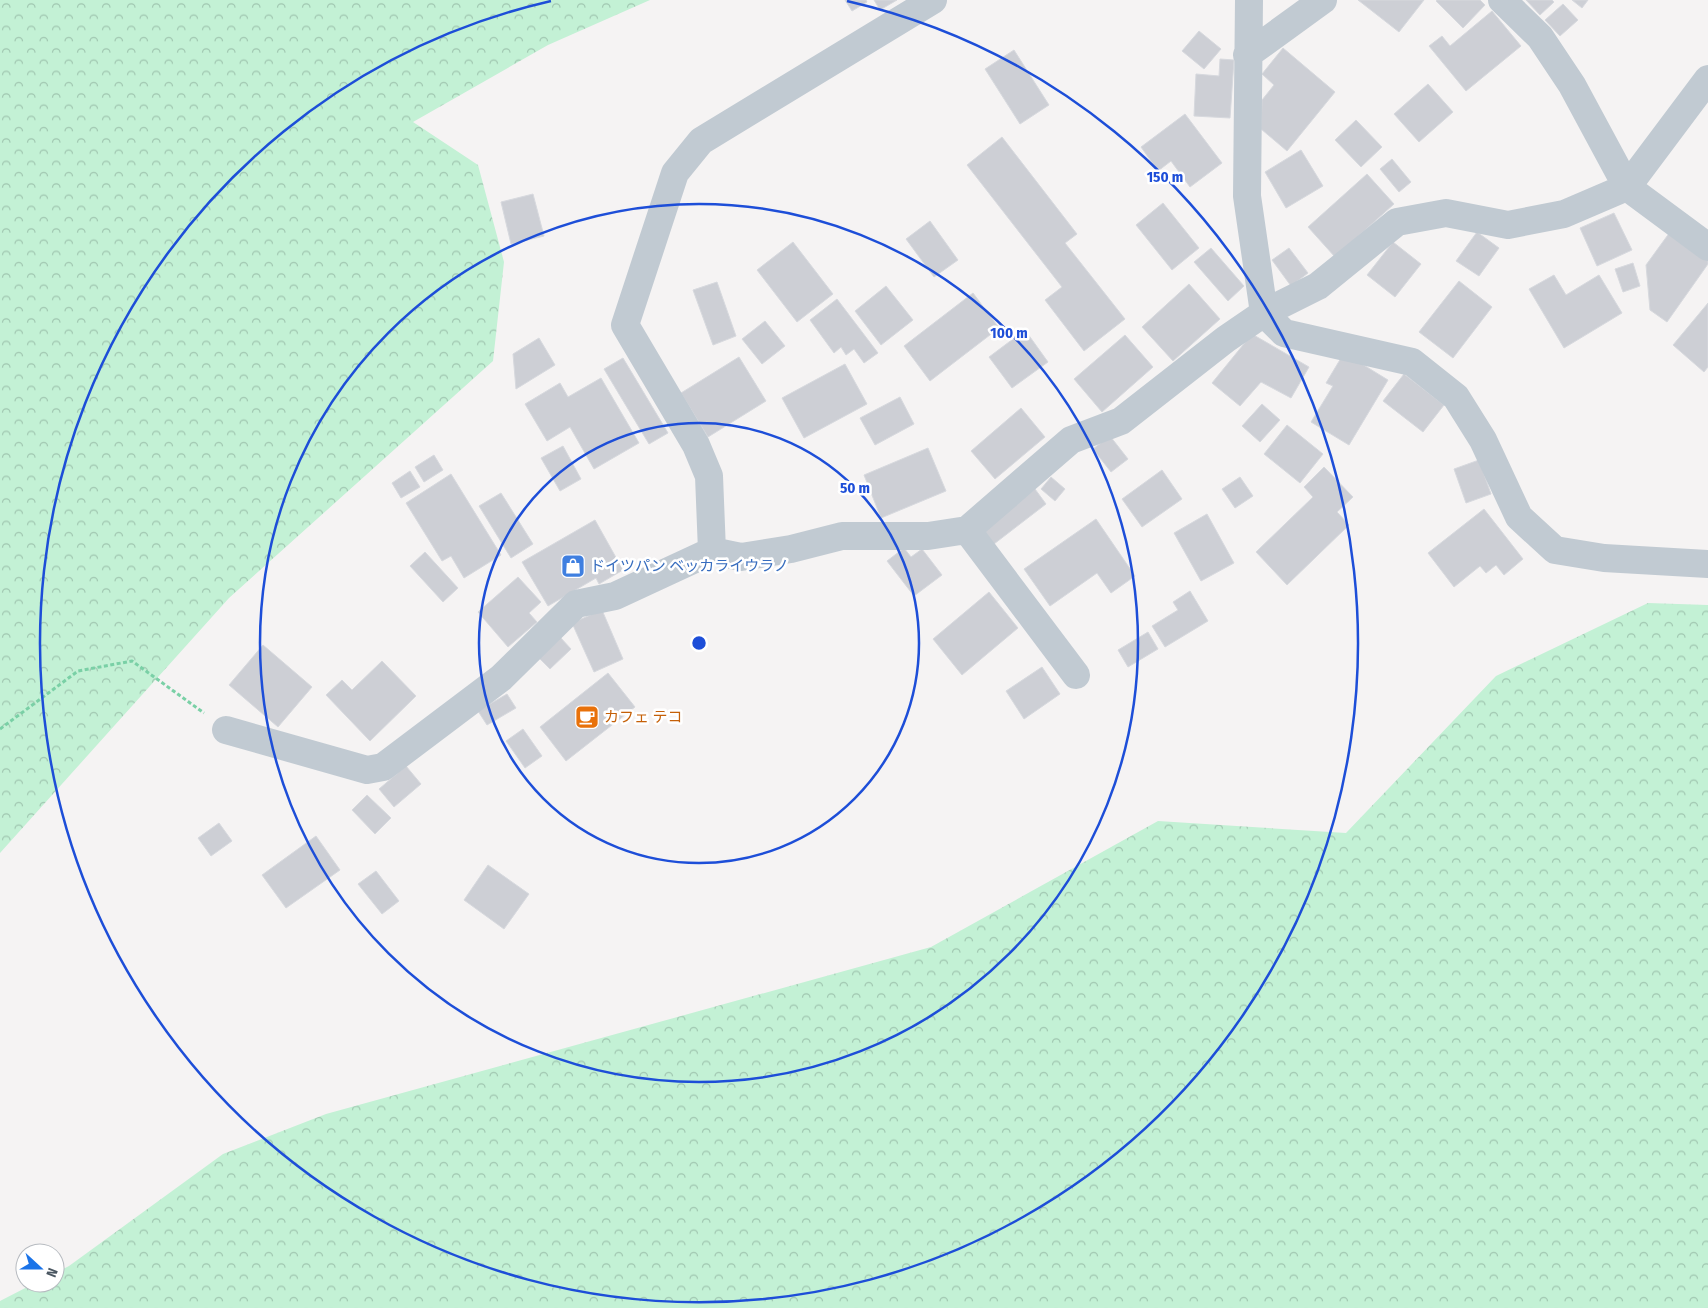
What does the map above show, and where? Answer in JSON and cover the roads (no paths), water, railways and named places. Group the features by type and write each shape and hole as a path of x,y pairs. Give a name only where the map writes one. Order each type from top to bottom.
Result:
{"street":[{"path":"712,551 709,476 696,445 624,325 675,173 701,141 933,0"},
{"path":"1249,0 1247,196 1264,313 1284,333 1412,362 1456,397 1483,440 1520,517 1554,550 1604,558 1708,564"},
{"path":"1247,55 1323,0"},
{"path":"1502,0 1540,37 1572,86 1627,187 1708,247"},
{"path":"226,730 367,770 383,767 500,678 576,604 616,596 712,551 741,557 791,549 842,536 928,536 967,530 1071,440 1121,421 1226,339 1264,313 1318,286 1397,222 1446,212 1508,225 1564,214 1627,187 1708,79"},
{"path":"967,530 1076,675"}],"place":[{"name":"ドイツパン ベッカライウラノ","path":"573,566"},
{"name":"カフェ テコ","path":"587,717"}]}
